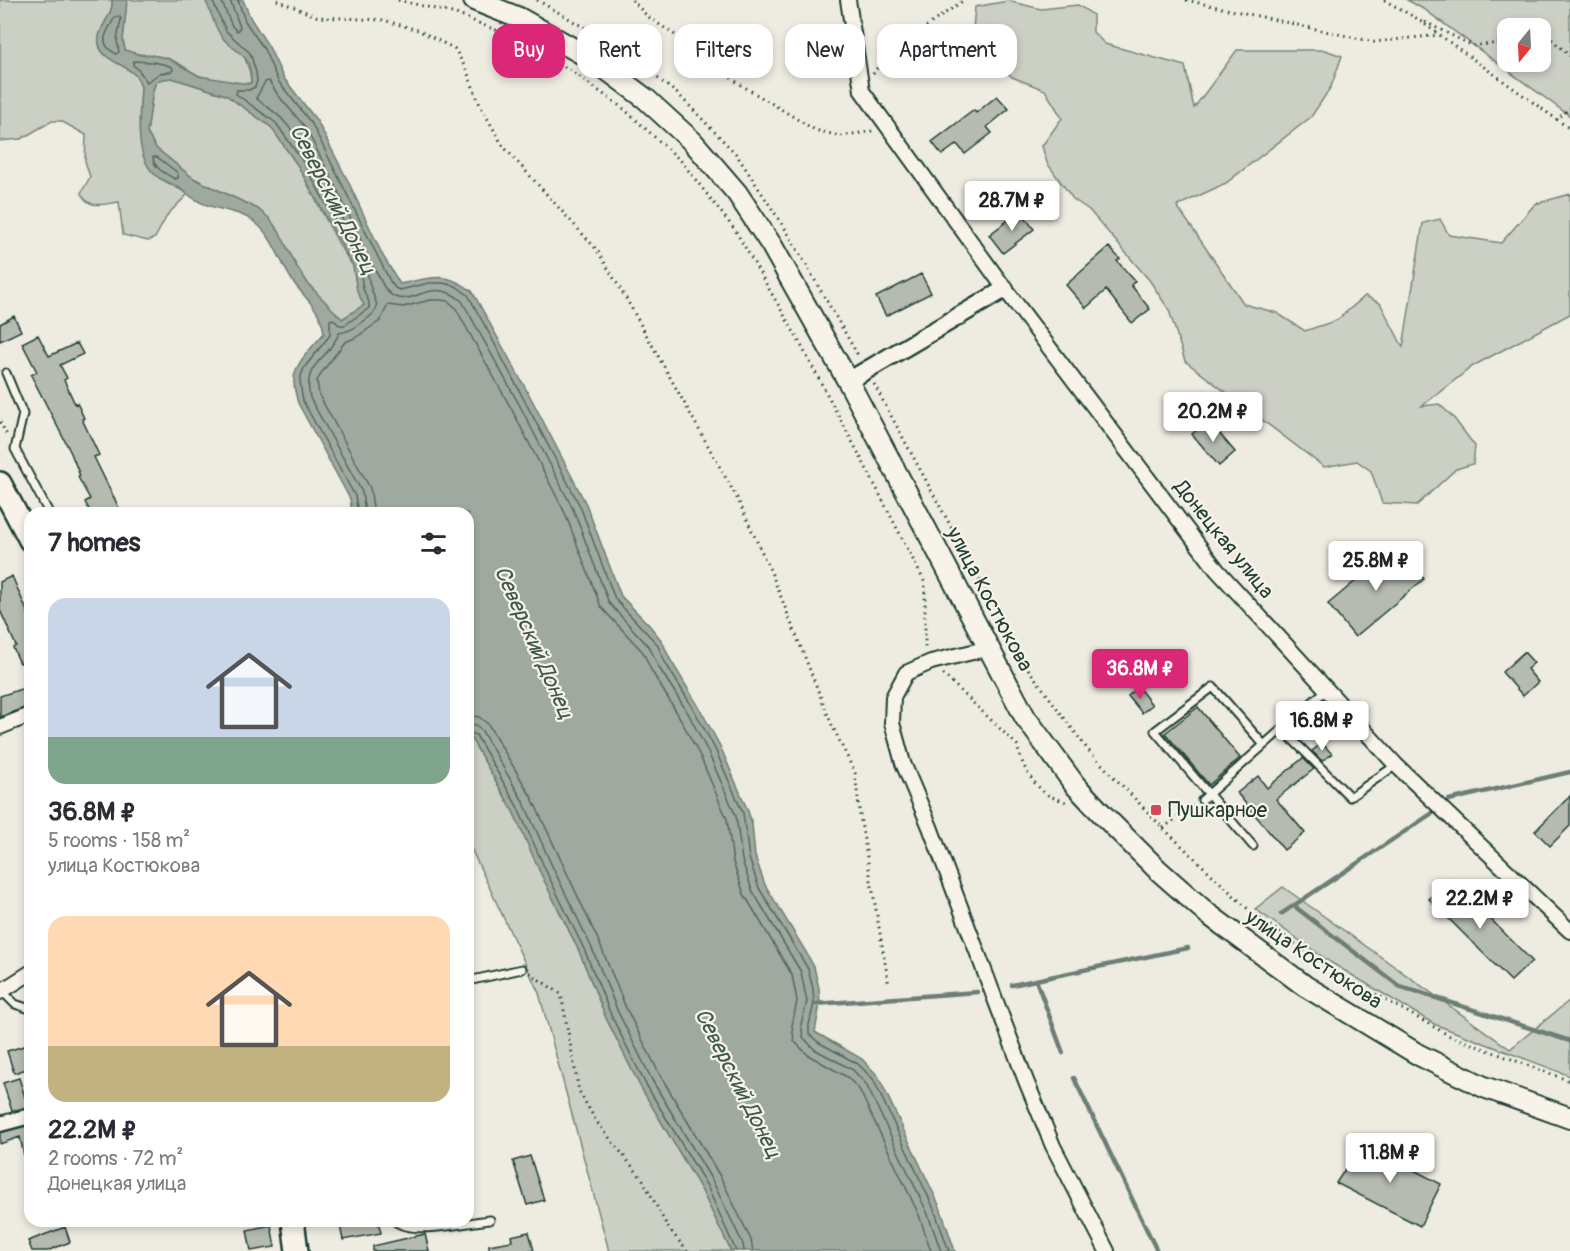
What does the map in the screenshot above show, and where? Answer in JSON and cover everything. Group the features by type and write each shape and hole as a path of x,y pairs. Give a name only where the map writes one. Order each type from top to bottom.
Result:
{"main road":[{"name":"улица Костюкова","path":"474,0 519,18 595,61 646,99 693,142 737,193 772,246 848,381 1025,717 1075,785 1158,870 1208,914 1305,986 1419,1055 1484,1087 1570,1118"},
{"path":"0,483 24,529"},
{"path":"295,1227 297,1251"}],"street":[{"name":"Донецкая улица","path":"848,0 862,91 886,128 1005,289 1217,570 1396,765 1570,932"},
{"path":"848,381 1005,289"},
{"path":"989,648 931,662 906,673 893,697 892,723 903,762 1053,1146 1107,1251"},
{"path":"0,727 24,717"},
{"path":"1,991 24,977"},
{"path":"0,1124 24,1118"}],"lane":[{"path":"6,374 23,414 15,449 46,507"},
{"path":"1253,846 1155,731 1213,687 1264,745"},
{"path":"1202,800 1326,690"},
{"path":"1282,729 1350,797 1396,765"},
{"path":"474,980 522,969"},
{"path":"1,991 15,1004 24,1008"},
{"path":"474,1222 490,1220"}],"path":[{"path":"277,0 318,17 392,22 418,30 455,49 466,69 480,105 503,146 597,250 633,310 737,498 771,572 831,723 855,773 860,816 889,986"},
{"path":"398,0 456,14 492,28 570,70 624,109 681,160 735,230 795,334 925,583 925,651 931,662 1017,745 1021,761 1029,775 1048,795 1065,802 1074,810"},
{"path":"632,0 647,16 703,54 738,83 815,130 840,136 886,128"},
{"path":"862,91 886,55 964,0"},
{"path":"1186,0 1374,42 1439,35"},
{"path":"1384,0 1473,46 1497,43"},
{"path":"1416,18 1570,129"},
{"path":"1551,39 1570,56"},
{"path":"1556,120 1570,108"},
{"path":"866,370 1026,666 1088,750 1163,828 1252,913 1330,969 1450,1036 1570,1081"},
{"path":"1163,828 1202,800"},
{"path":"522,969 561,994 579,1091 596,1121 644,1180 667,1226 687,1251"}],"shaded area":[{"path":"0,0 112,0 112,6 100,33 99,44 104,54 135,75 141,87 139,123 145,159 151,169 162,179 188,194 168,214 155,238 148,241 123,235 119,202 97,205 84,198 81,193 90,177 85,161 86,135 61,121 52,121 21,139 0,141"},
{"path":"127,0 205,0 230,44 244,55 251,83 232,83 205,78 171,59 135,54 125,50 123,40"},
{"path":"1407,0 1570,0 1570,116 1510,72 1551,72 1551,18 1497,18 1497,63 1425,10"},
{"path":"1008,1 1041,9 1078,5 1093,15 1093,32 1105,44 1185,66 1194,108 1237,50 1325,50 1342,56 1331,87 1311,117 1226,183 1177,206 1244,304 1277,313 1305,331 1337,320 1365,296 1380,303 1403,347 1423,223 1440,219 1449,235 1501,243 1535,204 1570,194 1570,314 1473,366 1422,406 1439,404 1453,417 1475,446 1473,464 1456,469 1417,505 1382,503 1371,471 1357,461 1324,467 1185,361 1169,310 1150,281 1089,210 1073,199 1047,163 1042,146 1062,118 1045,90 1015,78 1017,78 1017,24 973,24 975,7"},
{"path":"172,78 226,95 271,127 298,166 341,248 353,266 357,290 364,305 342,320 309,285 258,209 193,178 156,148 147,133 153,90 156,82"},
{"path":"474,743 512,809 579,951 606,1018 640,1086 701,1189 731,1251 609,1251 539,993 474,855"},
{"path":"1283,887 1510,1049 1570,1000 1570,1076 1434,1024 1330,962 1255,909"}],"water":[{"name":"Северский Донец","path":"112,0 127,0 123,40 125,50 140,55 167,58 199,76 248,84 251,83 251,73 246,59 221,36 205,0 243,0 283,77 317,121 383,256 400,284 437,277 453,280 472,291 586,504 621,596 662,641 720,746 748,811 752,824 755,856 765,885 814,967 820,1004 815,1032 862,1059 878,1076 940,1207 955,1251 731,1251 701,1189 640,1086 606,1018 579,951 512,809 474,743 474,507 351,507 350,499 298,403 294,387 295,372 298,366 324,333 319,316 292,280 273,244 258,225 240,215 199,202 150,170 141,148 139,123 141,87 139,81 130,70 104,54 99,44 100,33 110,11","holes":["172,78 226,95 271,127 298,166 353,266 357,291 364,305 342,319 309,285 269,218 258,209 193,178 156,148 147,133 156,82"]}],"building":[{"path":"997,96 1009,109 987,127 992,133 965,154 957,144 942,155 932,142 974,110 976,113"},
{"path":"1020,211 1034,229 1003,253 989,235"},
{"path":"1109,247 1120,259 1117,261 1135,281 1131,285 1150,309 1132,323 1106,290 1086,308 1066,285"},
{"path":"921,274 931,293 886,316 876,297"},
{"path":"14,316 21,331 0,341 0,324"},
{"path":"38,335 49,356 77,343 83,354 60,365 67,378 64,380 84,418 82,419 99,455 94,457 119,507 88,507 85,502 90,499 78,477 80,476 71,453 31,375 37,372 22,343"},
{"path":"1208,420 1235,452 1219,466 1192,434"},
{"path":"1396,547 1424,579 1355,637 1328,604"},
{"path":"12,576 24,604 24,661 20,663 13,648 16,646 0,610 0,582"},
{"path":"1524,652 1534,663 1527,669 1538,682 1523,696 1502,672"},
{"path":"1138,687 1152,705 1142,713 1128,696"},
{"path":"24,688 24,708 0,717 0,696"},
{"path":"1198,707 1240,758 1209,785 1165,733"},
{"path":"1322,743 1332,754 1322,761 1312,751"},
{"path":"1303,758 1314,769 1276,799 1305,833 1284,850 1237,793 1258,776 1267,788"},
{"path":"1570,796 1570,826 1550,846 1535,831"},
{"path":"1450,878 1532,961 1511,981 1429,899"},
{"path":"24,1046 24,1070 14,1073 7,1051"},
{"path":"19,1078 24,1094 24,1108 12,1111 3,1083"},
{"path":"24,1127 24,1155 20,1137 0,1144 0,1133"},
{"path":"1362,1143 1441,1184 1420,1226 1336,1183"},
{"path":"530,1156 544,1200 527,1205 513,1161"},
{"path":"65,1227 70,1242 47,1251 32,1251 28,1241"},
{"path":"271,1227 275,1247 251,1251 247,1230"},
{"path":"340,1227 380,1227 381,1233 343,1240"},
{"path":"529,1232 534,1251 489,1251 489,1245 512,1241 511,1236"},
{"path":"425,1234 429,1251 373,1251 373,1246"}],"waterway":[{"path":"1449,800 1570,772"},
{"path":"1281,914 1434,812"},
{"path":"1294,906 1399,986 1570,1041"},
{"path":"1012,985 1188,948"},
{"path":"1036,980 1063,1053"},
{"path":"816,1004 977,992"},
{"path":"1074,1078 1157,1251"}],"place":[{"name":"Пушкарное","path":"1156,810"}]}
